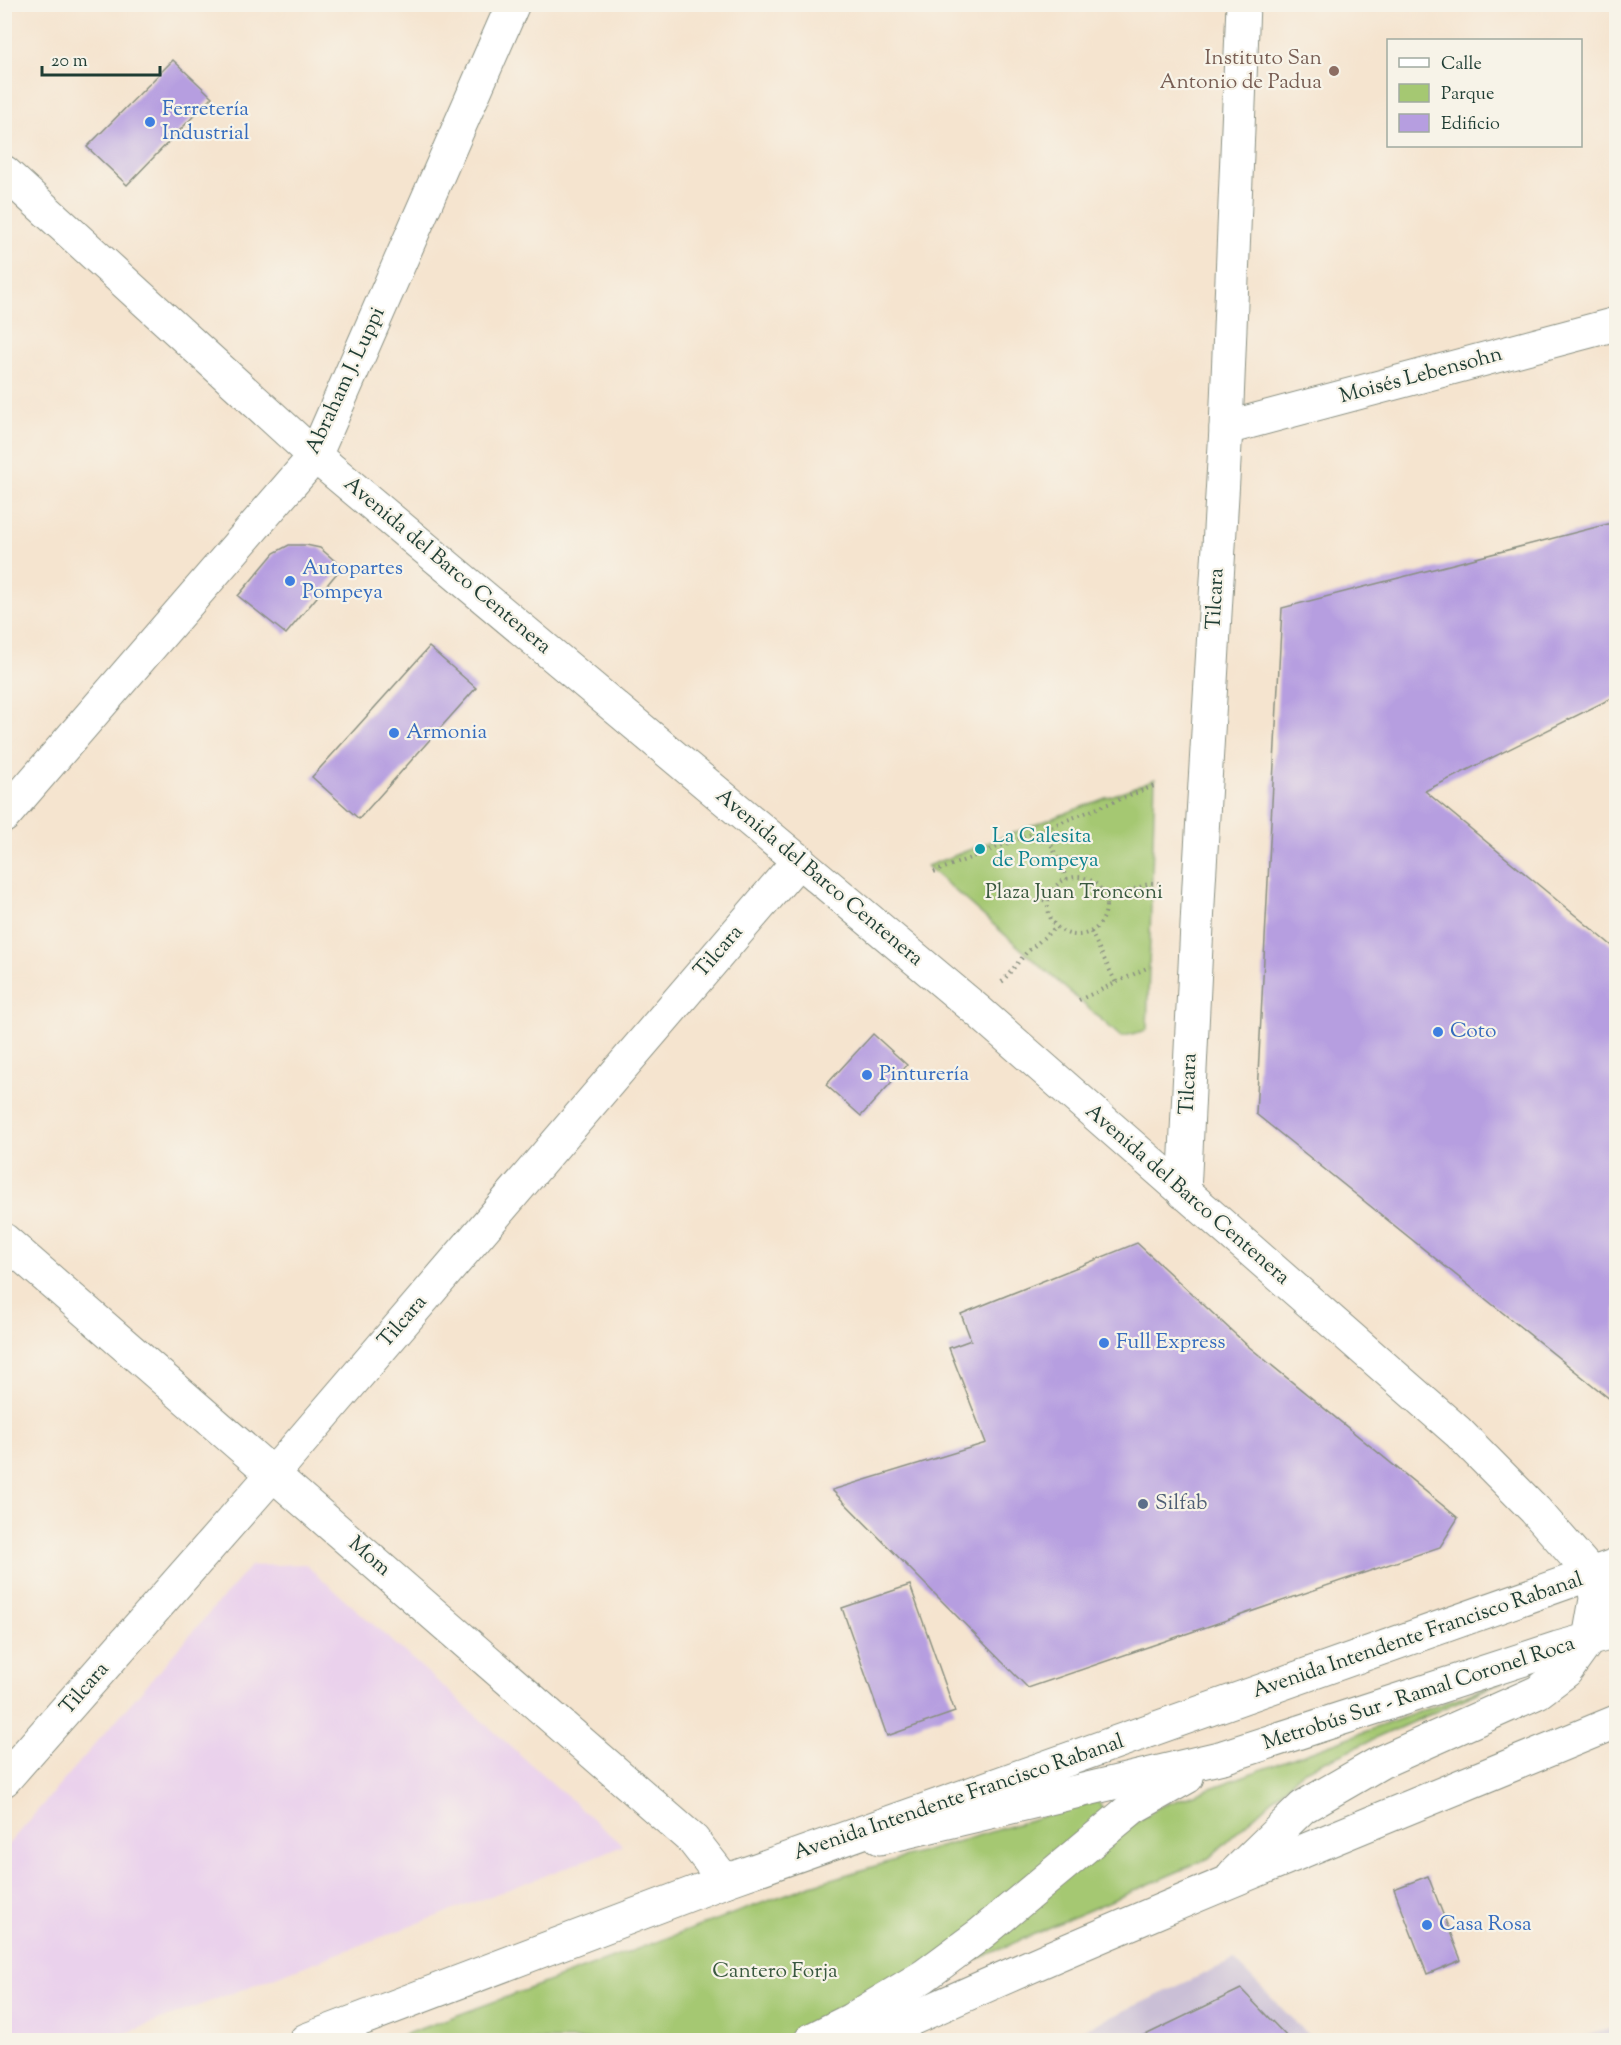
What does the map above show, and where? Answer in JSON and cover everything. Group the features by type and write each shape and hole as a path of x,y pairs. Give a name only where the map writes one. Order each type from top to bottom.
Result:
{"main road":[{"name":"Abraham J. Luppi","path":"4,816 315,456 513,4"},
{"name":"Tilcara","path":"1184,1193 1199,884 1226,428 1243,4"},
{"name":"Avenida del Barco Centenera","path":"4,171 315,456 969,1004 1458,1432 1535,1510 1605,1569 1617,1602"},
{"name":"Moisés Lebensohn","path":"1226,428 1617,324"},
{"name":"Tilcara","path":"4,1780 274,1473 799,860"},
{"name":"Mom","path":"4,1240 693,1840 725,1881"},
{"path":"1221,1886 1304,1807 1381,1762 1538,1692 1566,1671 1603,1636 1596,1599 1605,1569"},
{"name":"Avenida Intendente Francisco Rabanal","path":"306,2040 725,1881 1605,1569"},
{"name":"Metrobús Sur - Ramal Coronel Roca","path":"773,1864 1223,1757 1558,1648 1603,1636"},
{"path":"865,2040 948,2002 1221,1886 1617,1722"},
{"name":"Metrobús Sur - Ramal Coronel Roca","path":"811,2040 851,2020 924,1976 982,1933 1132,1808 1223,1757"}],"path":[{"path":"934,872 1154,786"},
{"path":"1044,830 1066,879"},
{"path":"1072,876 1093,880 1100,887 1106,899 1105,916 1100,924 1091,932 1083,935 1063,932 1051,919 1048,901 1056,885 1072,876"},
{"path":"1106,899 1152,883"},
{"path":"1036,899 1048,901"},
{"path":"1026,953 1056,927"},
{"path":"1091,932 1116,983"},
{"path":"1079,1000 1149,967"}],"shaded area":[{"path":"305,1564 623,1846 108,2040 5,2040 5,1848 250,1566"},
{"path":"1234,1960 1313,2040 1061,2040"},
{"path":"1616,2027 1616,2040 1571,2040"}],"green space":[{"name":"Plaza Juan Tronconi","path":"1155,779 1147,1030 1121,1037 927,866"},
{"name":"Cantero Forja","path":"1504,1681 1303,1771 1209,1858 791,2040 390,2040 811,1885 1098,1800 1117,1835 1159,1807"}],"building":[{"name":"Ferretería Industrial","path":"173,60 212,97 127,185 87,147"},
{"name":"Coto","path":"1616,522 1616,696 1425,791 1616,949 1616,1404 1256,1114 1282,608"},
{"name":"Autopartes Pompeya","path":"289,545 320,548 342,567 286,634 238,596 274,553"},
{"name":"Armonia","path":"429,647 476,688 359,819 312,777"},
{"name":"Pinturería","path":"873,1034 907,1065 861,1116 826,1085"},
{"name":"Silfab","path":"1137,1243 1248,1346 1458,1518 1440,1547 1028,1688 832,1490 986,1443 949,1348 971,1340 961,1314"},
{"path":"910,1585 955,1712 887,1736 842,1608"},
{"name":"Casa Rosa","path":"1428,1876 1461,1960 1427,1974 1394,1889"},
{"path":"1241,1989 1290,2040 1135,2040"}],"place":[{"name":"Instituto San Antonio de Padua","path":"1334,71"},
{"name":"Ferretería Industrial","path":"150,122"},
{"name":"Autopartes Pompeya","path":"290,581"},
{"name":"Armonia","path":"394,733"},
{"name":"La Calesita de Pompeya","path":"980,849"},
{"name":"Coto","path":"1438,1032"},
{"name":"Pinturería","path":"867,1075"},
{"name":"Full Express","path":"1104,1343"},
{"name":"Silfab","path":"1143,1504"},
{"name":"Casa Rosa","path":"1427,1925"}]}
